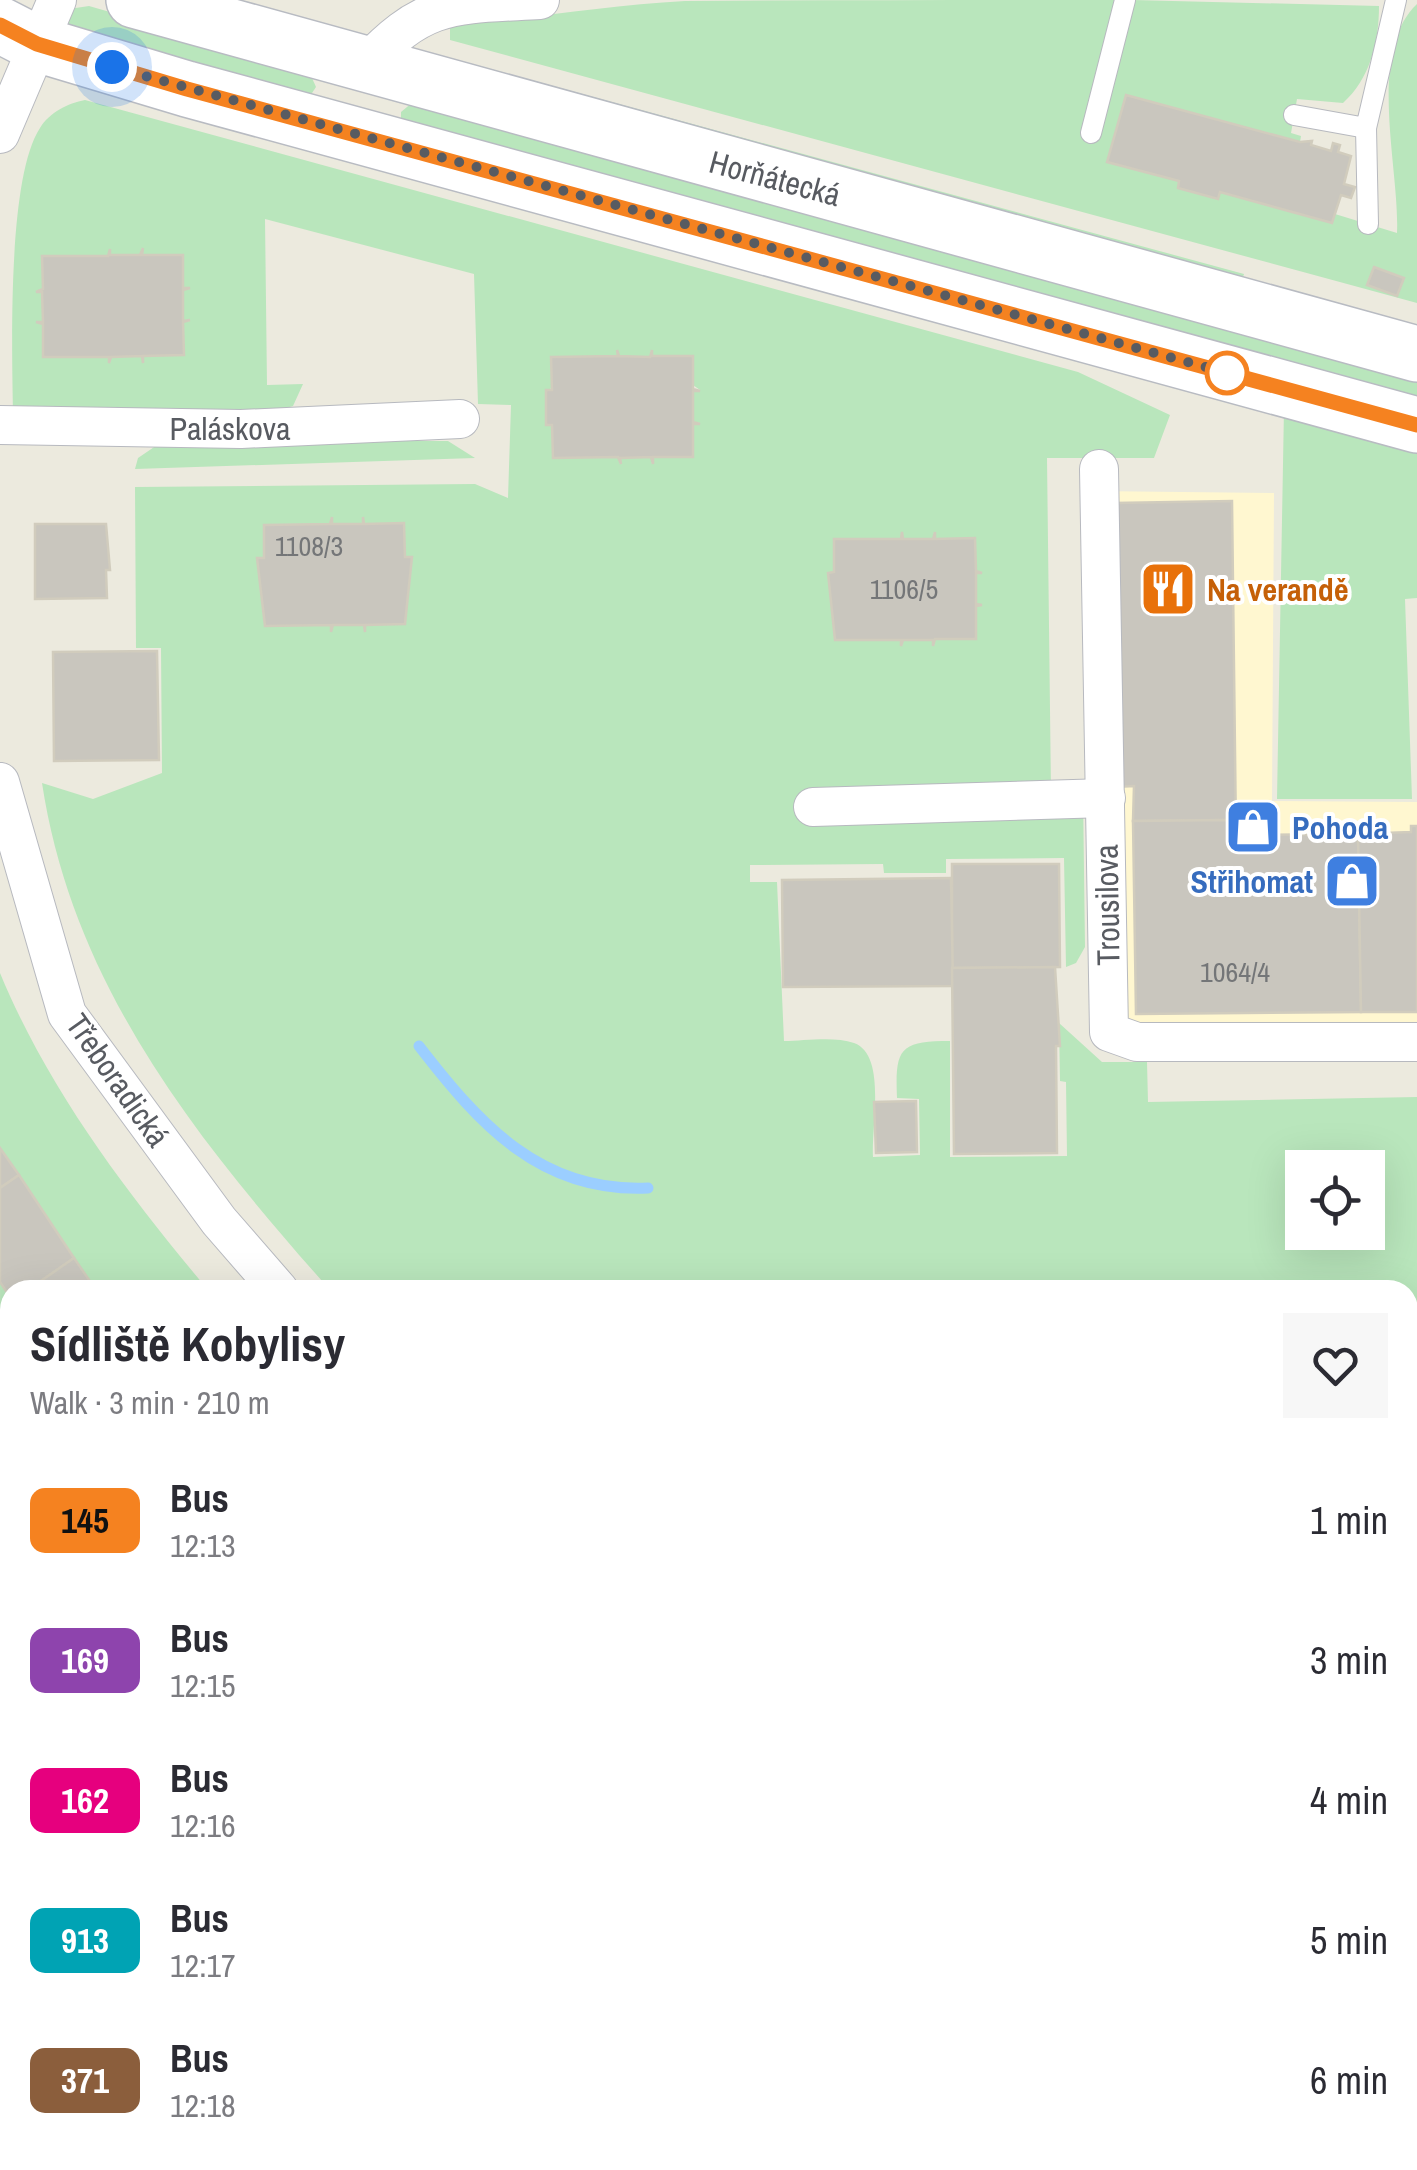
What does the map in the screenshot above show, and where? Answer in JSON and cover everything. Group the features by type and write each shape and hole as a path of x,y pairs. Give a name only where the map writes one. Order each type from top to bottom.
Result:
{"main road":[{"name":"Horňátecká","path":"134,0 1417,354"},
{"path":"31,23 348,132 1417,425"},
{"path":"348,132 366,65"}],"street":[{"path":"366,65 395,30 434,6 540,0"},
{"path":"0,134 31,23"},
{"name":"Paláskova","path":"0,425 241,429 460,419"},
{"name":"Trousilova","path":"1100,469 1108,1032 1137,1042 1417,1042"},
{"name":"Třeboradická","path":"0,782 67,1014 219,1220 270,1280"},
{"path":"813,807 1106,798"}],"lane":[{"path":"1091,133 1125,0"},
{"path":"1368,224 1366,128 1396,0"},
{"path":"1294,115 1366,128"}],"shaded area":[{"path":"1092,491 1274,493 1272,801 1417,802 1417,1040 1095,1047"}],"green space":[{"path":"1133,0 1379,6 1371,59 1352,93 1343,103 1297,99 1291,133 1301,136 1300,142 1126,95 1107,161 1179,181 1178,188 1217,199 1220,192 1332,223 1335,214 1397,233 1389,81 1402,25 1417,4 1417,303 450,40 450,23 685,1"},
{"path":"89,6 308,69 316,87 310,96 75,39 63,17 69,9"},
{"path":"417,49 1244,274 1242,280 421,56"},
{"path":"85,100 1078,372 1170,415 1154,458 1047,458 1051,793 1083,794 1085,947 1076,963 1066,967 1064,858 946,859 946,873 884,873 883,864 750,865 750,882 777,882 784,1041 846,1041 864,1050 874,1076 873,1157 920,1155 919,1099 897,1098 899,1058 910,1046 950,1041 950,1157 1067,1156 1066,1082 1060,1081 1059,1023 1102,1062 1147,1062 1148,1102 1417,1097 1417,1280 321,1280 189,1118 112,994 82,927 58,857 42,783 93,799 162,773 161,648 136,648 135,487 475,484 508,498 511,405 478,404 474,274 265,219 267,385 303,384 293,406 267,414 13,413 14,266 22,185 29,152 40,128 54,113","holes":["142,248 142,255 182,255 183,288 190,289 183,290 183,321 190,321 183,322 184,355 111,357 110,363 109,357 43,357 43,324 39,323 43,322 42,292 36,291 43,289 43,256 108,256 110,249 110,255 140,255","651,350 652,356 700,390 693,391 693,422 700,423 693,424 693,457 653,457 652,464 651,457 620,458 620,464 618,457 553,458 552,425 546,424 546,391 618,356 650,357","331,518 332,524 404,524 405,557 412,557 405,624 265,626 257,559 264,558 264,526 330,524","901,532 903,539 933,539 934,532 935,539 975,538 976,571 982,572 976,573 976,604 982,605 976,606 976,639 935,639 934,646 933,640 903,640 902,646 901,640 835,640 828,573 834,572 835,539 901,539"]},
{"path":"413,102 1417,374 1417,404 401,119 401,112"},
{"path":"1284,408 1417,447 1417,598 1405,599 1412,799 1277,799"},
{"path":"163,441 448,441 475,458 135,469 138,458"},
{"path":"0,973 66,1100 148,1216 200,1280 89,1280 0,1148"}],"building":[{"path":"1126,95 1300,142 1312,141 1311,145 1331,151 1333,143 1340,145 1338,152 1351,156 1344,184 1355,187 1351,198 1341,195 1332,223 1220,192 1218,199 1178,188 1179,181 1107,162"},
{"path":"143,248 142,255 183,255 183,288 190,288 183,290 183,321 190,320 183,322 184,355 143,356 143,363 142,356 111,357 109,363 109,357 43,357 43,324 36,322 43,322 42,292 36,292 43,289 42,256 108,256 110,249 110,255 140,255"},
{"path":"1374,267 1404,278 1397,296 1367,285"},
{"path":"617,350 619,356 650,357 652,350 652,356 693,356 693,389 700,391 693,391 693,422 700,424 693,424 693,457 653,457 653,464 651,457 620,458 621,464 618,457 553,458 552,425 546,425 546,390 552,390 551,357 618,356"},
{"path":"1232,501 1236,835 1228,835 1228,820 1133,821 1134,786 1116,787 1115,503"},
{"path":"332,517 332,524 363,524 363,517 364,524 404,523 405,557 412,557 405,624 365,625 365,632 364,625 333,625 331,632 331,625 265,626 257,558 264,558 264,525 330,524"},
{"path":"35,524 106,524 110,570 106,570 107,598 35,599"},
{"path":"902,532 903,539 933,539 935,532 935,539 975,538 976,571 982,573 976,573 976,604 982,605 976,606 976,639 935,639 933,646 933,640 903,640 901,646 901,640 835,640 828,573 834,572 834,539 901,539"},
{"path":"157,651 159,760 54,761 53,652"},
{"path":"1228,820 1228,835 1358,834 1361,1012 1136,1014 1133,821"},
{"path":"1411,826 1417,826 1417,1012 1361,1012 1358,834 1411,832"},
{"path":"952,864 1059,864 1060,967 952,968"},
{"path":"951,878 953,986 783,987 782,880"},
{"path":"1055,967 1060,1046 1056,1046 1057,1153 954,1154 952,968"},
{"path":"916,1101 917,1152 876,1153 874,1102"},
{"path":"0,1148 19,1175 0,1188"},
{"path":"19,1175 74,1258 42,1280 0,1280 0,1188"},
{"path":"74,1258 89,1280 42,1280"}],"waterway":[{"path":"419,1046 490,1127 545,1166 610,1187 648,1188"}],"bus line":[{"name":"145","path":"0,25 37,44 187,89 1417,425"}],"place":[{"name":"Na verandě","path":"1168,589"},
{"name":"Pohoda","path":"1253,827"},
{"name":"Střihomat","path":"1352,881"}],"route":[{"path":"112,67 1235,375 1227,373"}]}
